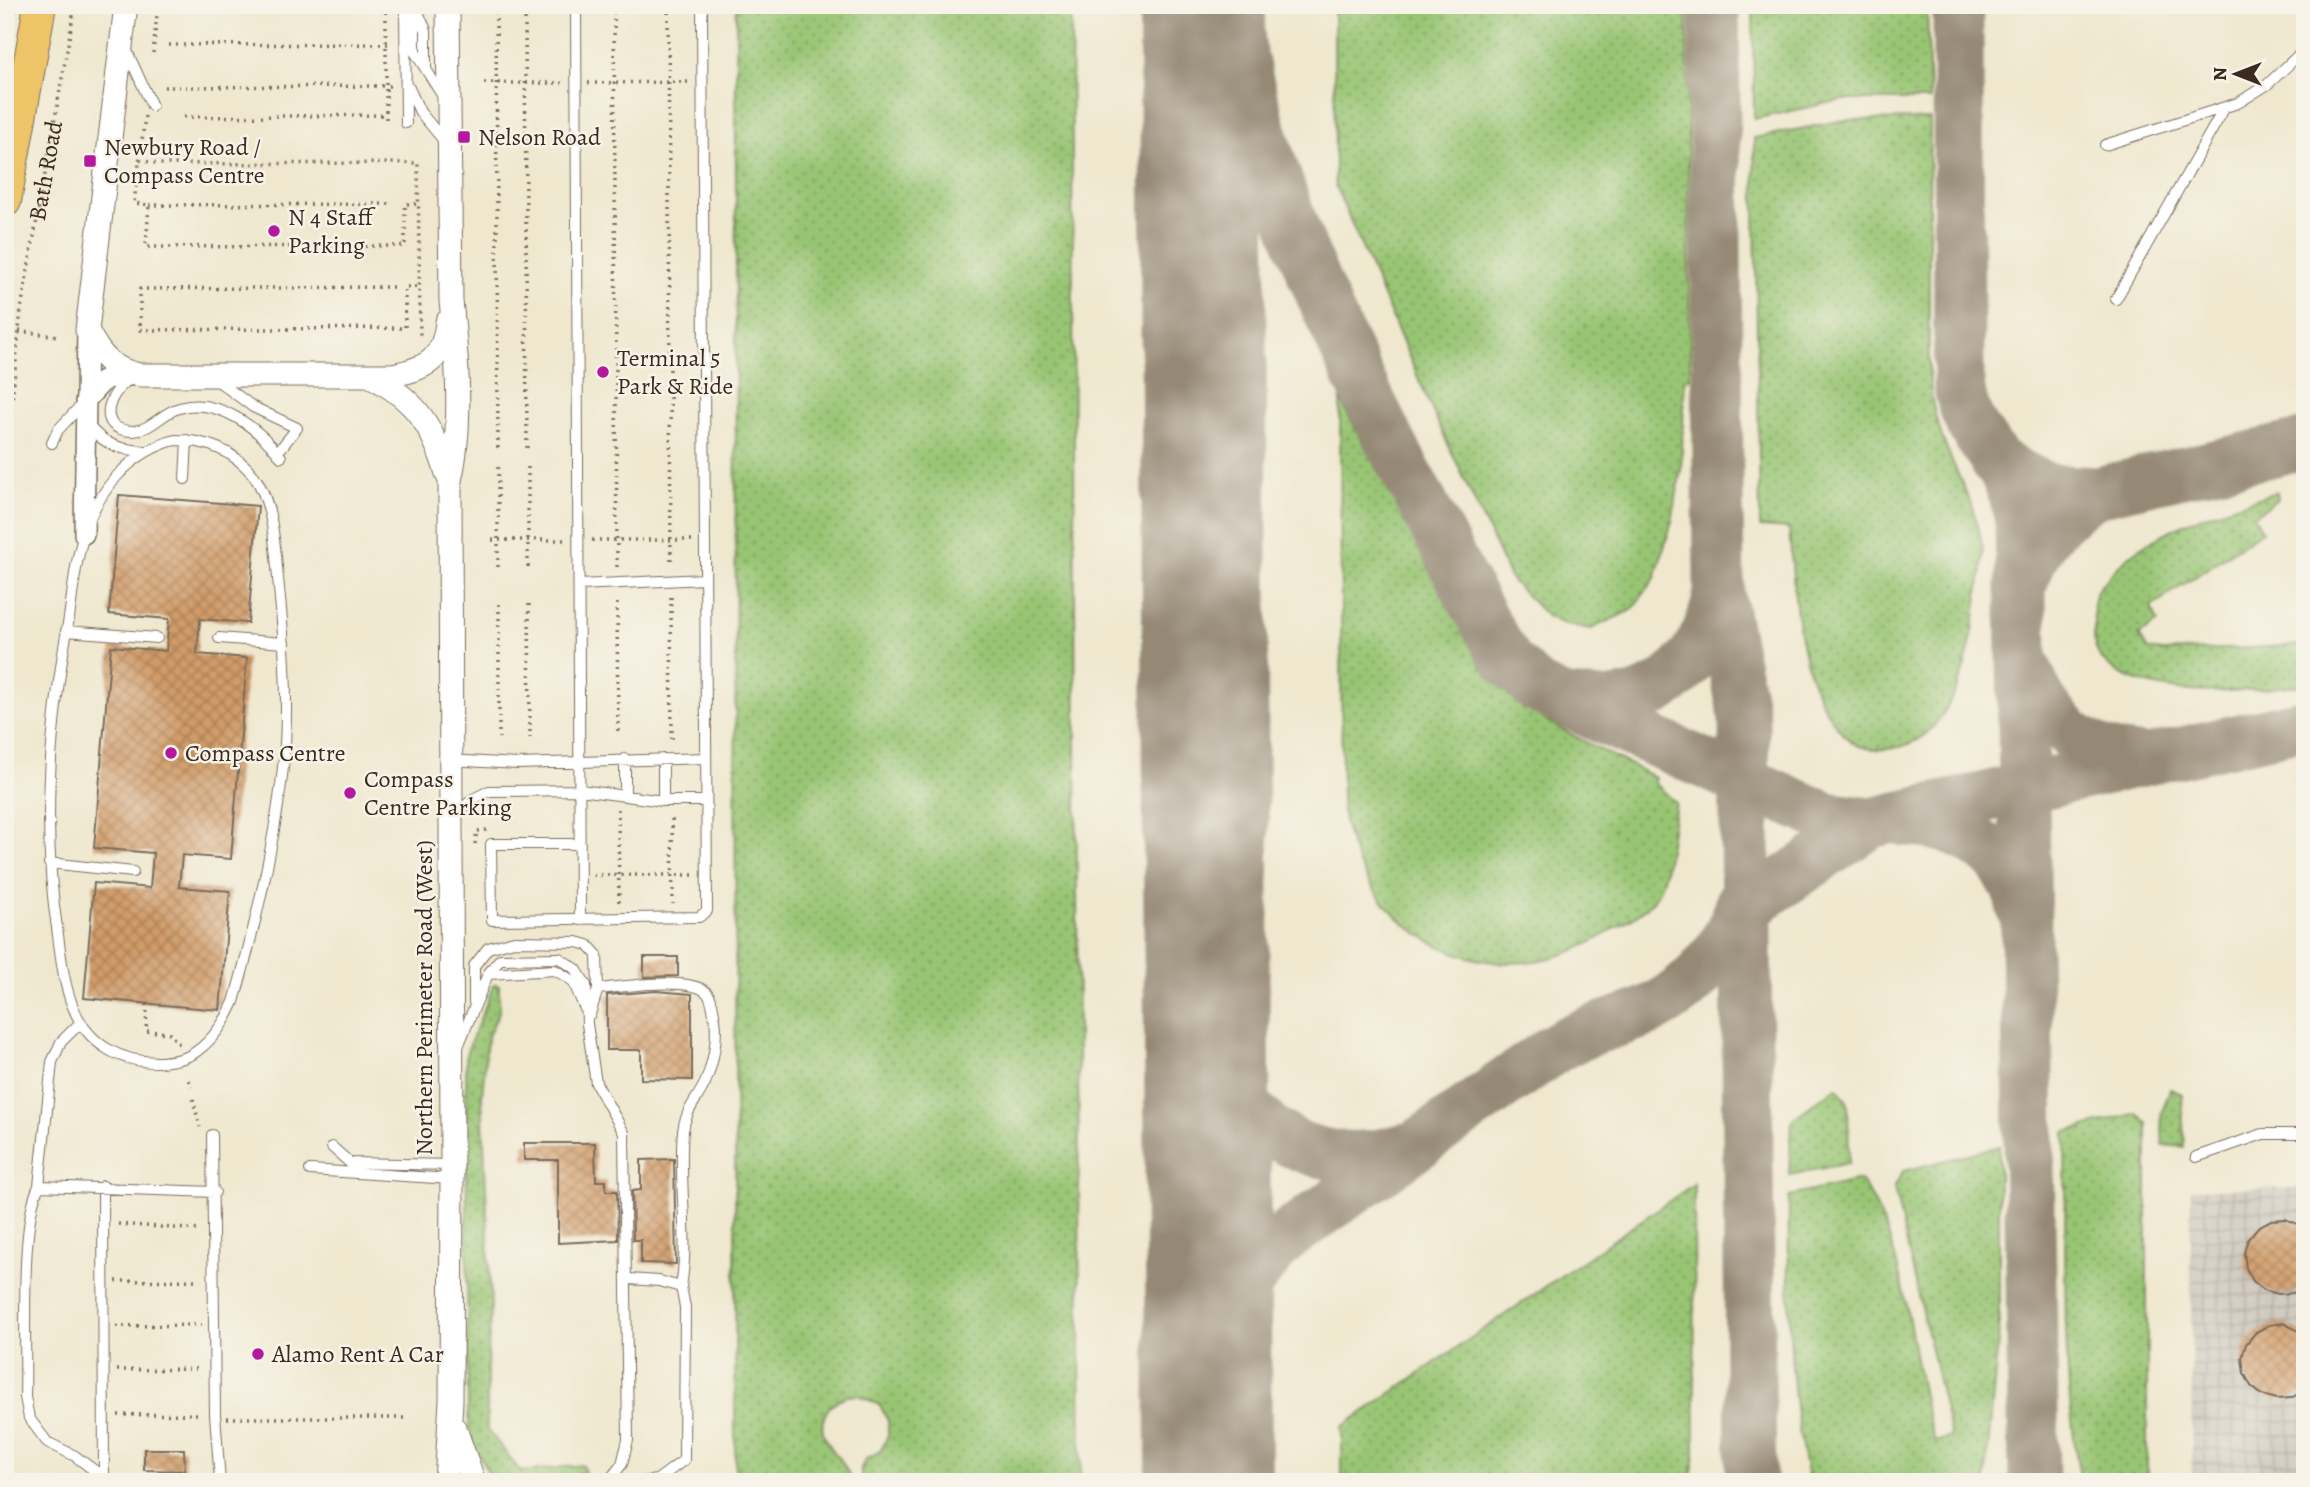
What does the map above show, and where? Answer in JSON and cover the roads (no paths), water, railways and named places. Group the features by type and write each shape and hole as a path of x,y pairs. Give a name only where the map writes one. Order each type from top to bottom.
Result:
{"highway":[{"name":"Bath Road","path":"5,201 40,5"}],"street":[{"path":"84,534 87,330 126,5"},
{"path":"85,401 104,379 140,375 369,375 412,371 424,367 434,358 442,348 451,301 448,5"},
{"name":"Northern Perimeter Road (West)","path":"446,1482 451,1401 452,1172 450,480 455,458 456,343 451,301"},
{"path":"87,330 96,349 111,364 127,373 140,375"},
{"path":"369,375 409,401 422,415 439,446 450,480"},
{"name":"Northern Perimeter Road (West)","path":"451,1401 456,1431 474,1482"}],"lane":[{"path":"405,5 406,123"},
{"path":"415,5 426,30 426,70 448,105"},
{"path":"576,5 580,920"},
{"path":"580,844 491,844 492,920 699,917 707,911 702,5"},
{"path":"122,40 149,106"},
{"path":"2105,145 2225,107 2268,84 2305,49"},
{"path":"406,77 420,112 448,146"},
{"path":"2116,299 2225,107"},
{"path":"140,375 117,388 110,398 110,417 120,428 137,431 179,408 213,408 242,421 279,455 297,428 253,407 211,375"},
{"path":"52,443 58,429 85,401"},
{"path":"85,422 100,440 115,447 145,451"},
{"path":"185,479 187,440"},
{"path":"187,440 206,443 237,459 253,476 264,495 276,562 285,643 284,758 250,945 234,1002 226,1018 193,1054 158,1062 129,1059 112,1053 91,1037 73,1007 60,951 49,863 47,796 52,730 66,631 84,534 108,486 145,451 162,443 187,440"},
{"path":"579,585 705,579"},
{"path":"66,631 157,638"},
{"path":"219,638 285,643"},
{"path":"449,760 480,764 706,758"},
{"path":"622,799 625,759"},
{"path":"663,759 663,800"},
{"path":"449,819 472,799 489,791 580,790 622,799 706,801"},
{"path":"49,863 133,872"},
{"path":"474,1006 474,966 488,948 514,941 577,942 588,945 597,955 598,989 587,1024"},
{"path":"450,1062 488,974 500,959 559,958 576,969 586,985 587,1024 596,1083 624,1133 623,1248 628,1279 628,1440 622,1464 608,1482"},
{"path":"598,989 659,984 700,987 709,994 716,1029 712,1059 704,1084 691,1104 682,1135 686,1239 681,1287 685,1307 684,1460 657,1480 643,1482"},
{"path":"81,1022 61,1042 52,1062 39,1186 33,1198 29,1239 27,1411 39,1434 55,1448 65,1451 105,1481"},
{"path":"2196,1157 2263,1134 2305,1134"},
{"path":"212,1135 215,1192 215,1414 220,1482"},
{"path":"332,1147 350,1163 452,1172"},
{"path":"310,1170 452,1172"},
{"path":"39,1186 103,1186 215,1192"},
{"path":"103,1186 105,1481"},
{"path":"628,1279 659,1281 681,1287"}],"place":[{"name":"Nelson Road","path":"464,137"},
{"name":"Newbury Road / Compass Centre","path":"90,161"},
{"name":"N 4 Staff Parking","path":"274,231"},
{"name":"Terminal 5 Park & Ride","path":"603,372"},
{"name":"Compass Centre","path":"171,753"},
{"name":"Compass Centre Parking","path":"350,793"},
{"name":"Alamo Rent A Car","path":"258,1354"}]}
